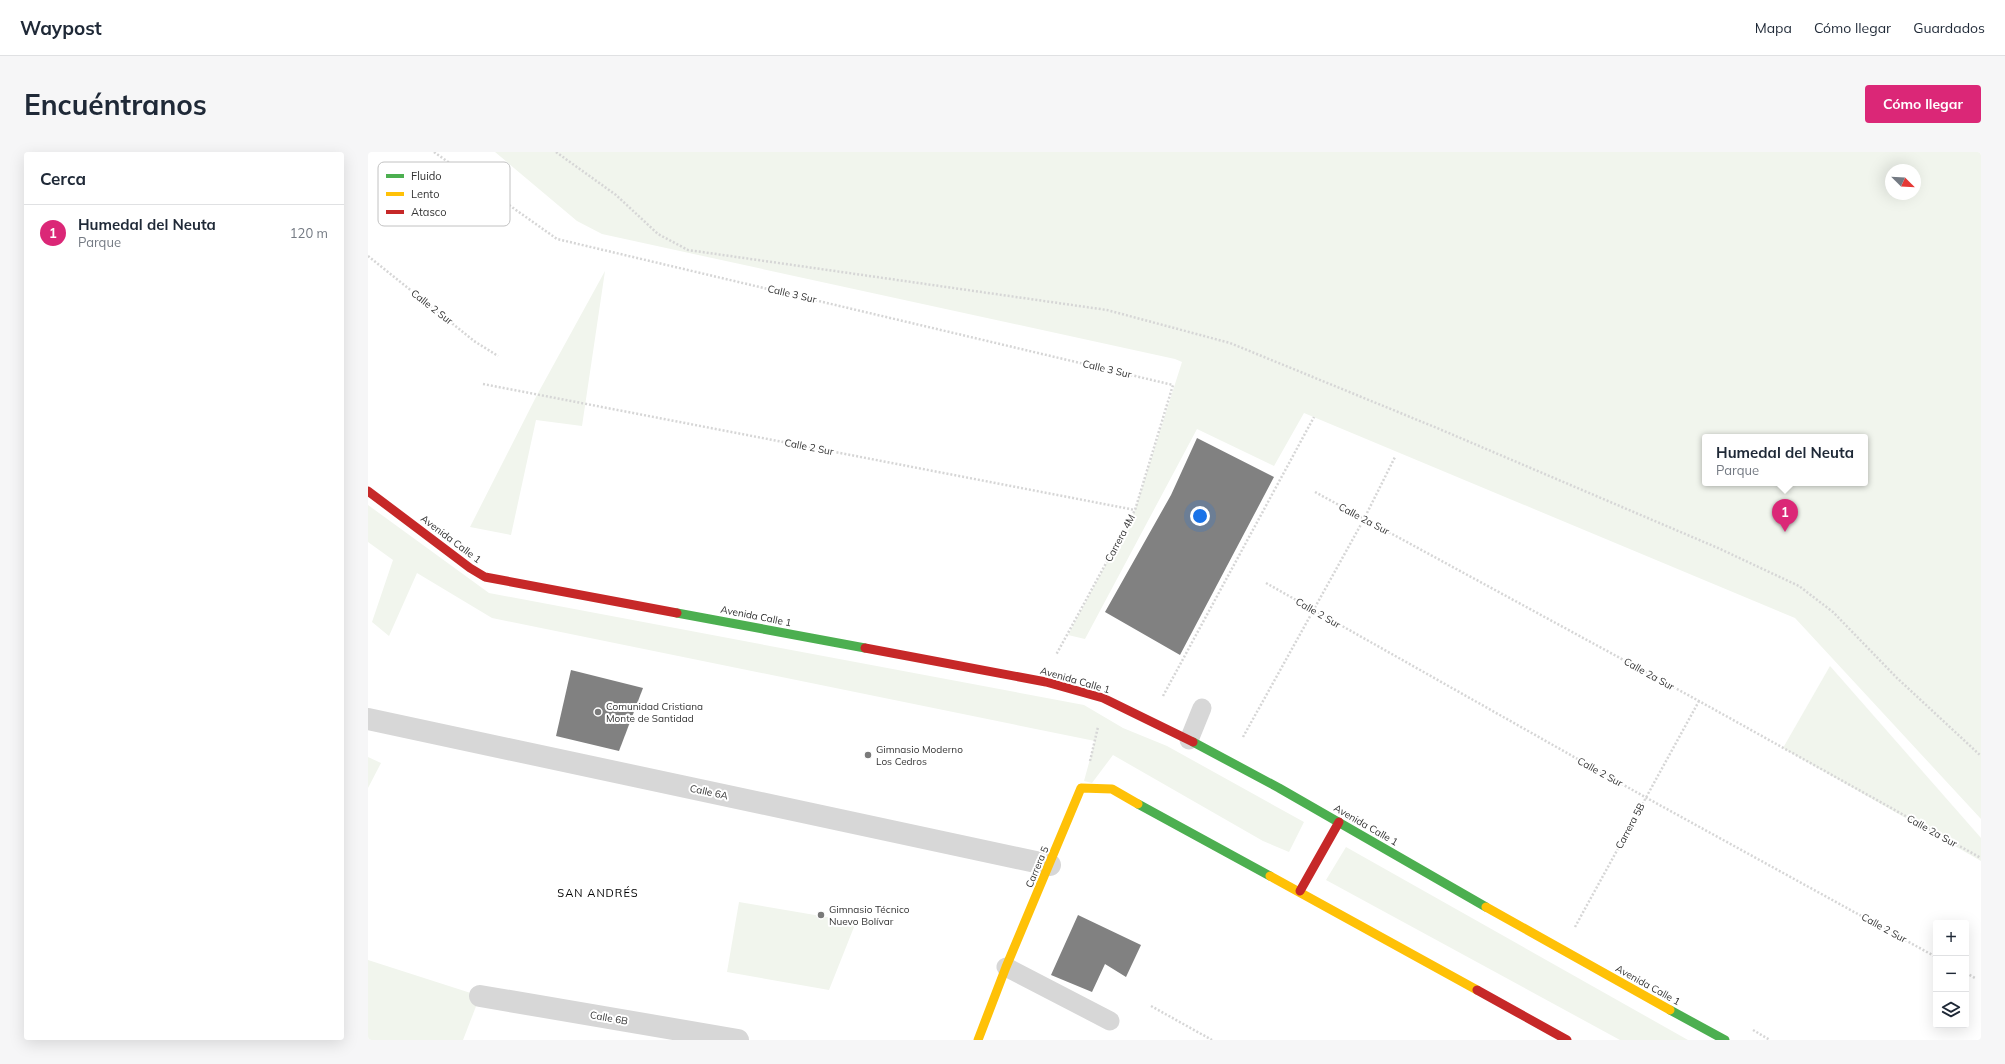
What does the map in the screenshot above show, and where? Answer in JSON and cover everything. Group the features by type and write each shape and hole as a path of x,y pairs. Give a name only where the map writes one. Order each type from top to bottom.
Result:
{"main road":[{"name":"Avenida Calle 1","path":"368,492 470,568 485,577 1046,682 1103,698 1189,740 1339,822 1562,951 1726,1040"},
{"name":"Carrera 5","path":"978,1040 1006,967 1081,788"},
{"path":"1081,788 1112,789 1300,891 1567,1040"},
{"path":"1300,891 1339,822"}],"street":[{"name":"Calle 6A","path":"368,719 1050,865"},
{"name":"Calle 6B","path":"480,996 738,1040"}],"lane":[{"path":"1189,740 1199,714"},
{"path":"1006,967 1110,1022"}],"path":[{"name":"Calle 3 Sur","path":"434,152 448,162"},
{"path":"556,152 616,195 658,234 688,250 1107,310 1230,343 1438,428 1718,548 1799,586 1833,612 1897,678 1981,756"},
{"name":"Calle 3 Sur","path":"510,206 557,239 1173,385"},
{"name":"Calle 2 Sur","path":"368,256 474,341 498,356"},
{"name":"Calle 2 Sur","path":"482,384 1135,510"},
{"name":"Carrera 4M","path":"1046,682 1055,657 1135,510 1173,385"},
{"path":"1199,714 1160,701 1314,417"},
{"path":"1242,739 1312,610 1364,519 1395,458"},
{"name":"Calle 2a Sur","path":"1315,492 1699,701 1981,858"},
{"name":"Calle 2 Sur","path":"1266,583 1645,797 1934,956"},
{"path":"1081,788 1096,741 1103,698"},
{"name":"Carrera 5B","path":"1562,951 1645,797 1699,701"},
{"path":"1969,975 1975,978"},
{"path":"1151,1006 1212,1040"},
{"path":"1749,1029 1770,1040"}],"shaded area":[{"path":"495,152 1981,152 1981,819 1795,618 1304,413 1274,466 1197,429 1085,639 1068,635 1135,510 1182,362 1175,359 602,234 577,221 510,165 510,162 507,162"},
{"path":"605,271 582,426 536,420 511,535 470,527 537,395"},
{"path":"368,505 489,593 1084,705 1123,728 1167,746 1304,822 1289,852 1263,841 1113,755 1092,783 1084,781 1095,741 492,618 417,573 389,636 372,622 393,560 368,542"},
{"path":"1830,666 1981,838 1981,861 1783,748"},
{"path":"368,757 381,763 368,788"},
{"path":"1346,847 1688,1040 1620,1040 1326,880"},
{"path":"739,902 856,922 829,990 727,972"},
{"path":"368,960 480,996 463,1040 368,1040"}],"building":[{"path":"1197,438 1274,477 1180,655 1105,612 1171,495"},
{"name":"Comunidad Cristiana Monte de Santidad","path":"571,670 643,688 619,751 556,736"},
{"path":"1078,915 1141,945 1126,977 1105,964 1092,992 1051,975"}],"traffic: fast":[{"path":"677,613 865,648"},
{"path":"1193,742 1279,788 1486,907"},
{"path":"1138,804 1270,876"},
{"path":"1670,1010 1725,1040"}],"traffic: slow":[{"path":"978,1040 1006,967 1081,788 1112,789 1138,804"},
{"path":"1270,876 1477,990"},
{"path":"1486,907 1670,1010"}],"traffic: jam":[{"path":"368,491 470,568 485,577 677,613"},
{"path":"865,648 1046,682 1103,698 1193,742"},
{"path":"1300,891 1339,822"},
{"path":"1477,990 1567,1040"}],"place":[{"name":"Humedal del Neuta","path":"1785,532"},
{"name":"Comunidad Cristiana Monte de Santidad","path":"598,712"},
{"name":"Gimnasio Moderno Los Cedros","path":"868,755"},
{"name":"Gimnasio Técnico Nuevo Bolívar","path":"821,915"}],"district":[{"name":"SAN ANDRÉS","path":"598,893"}]}
